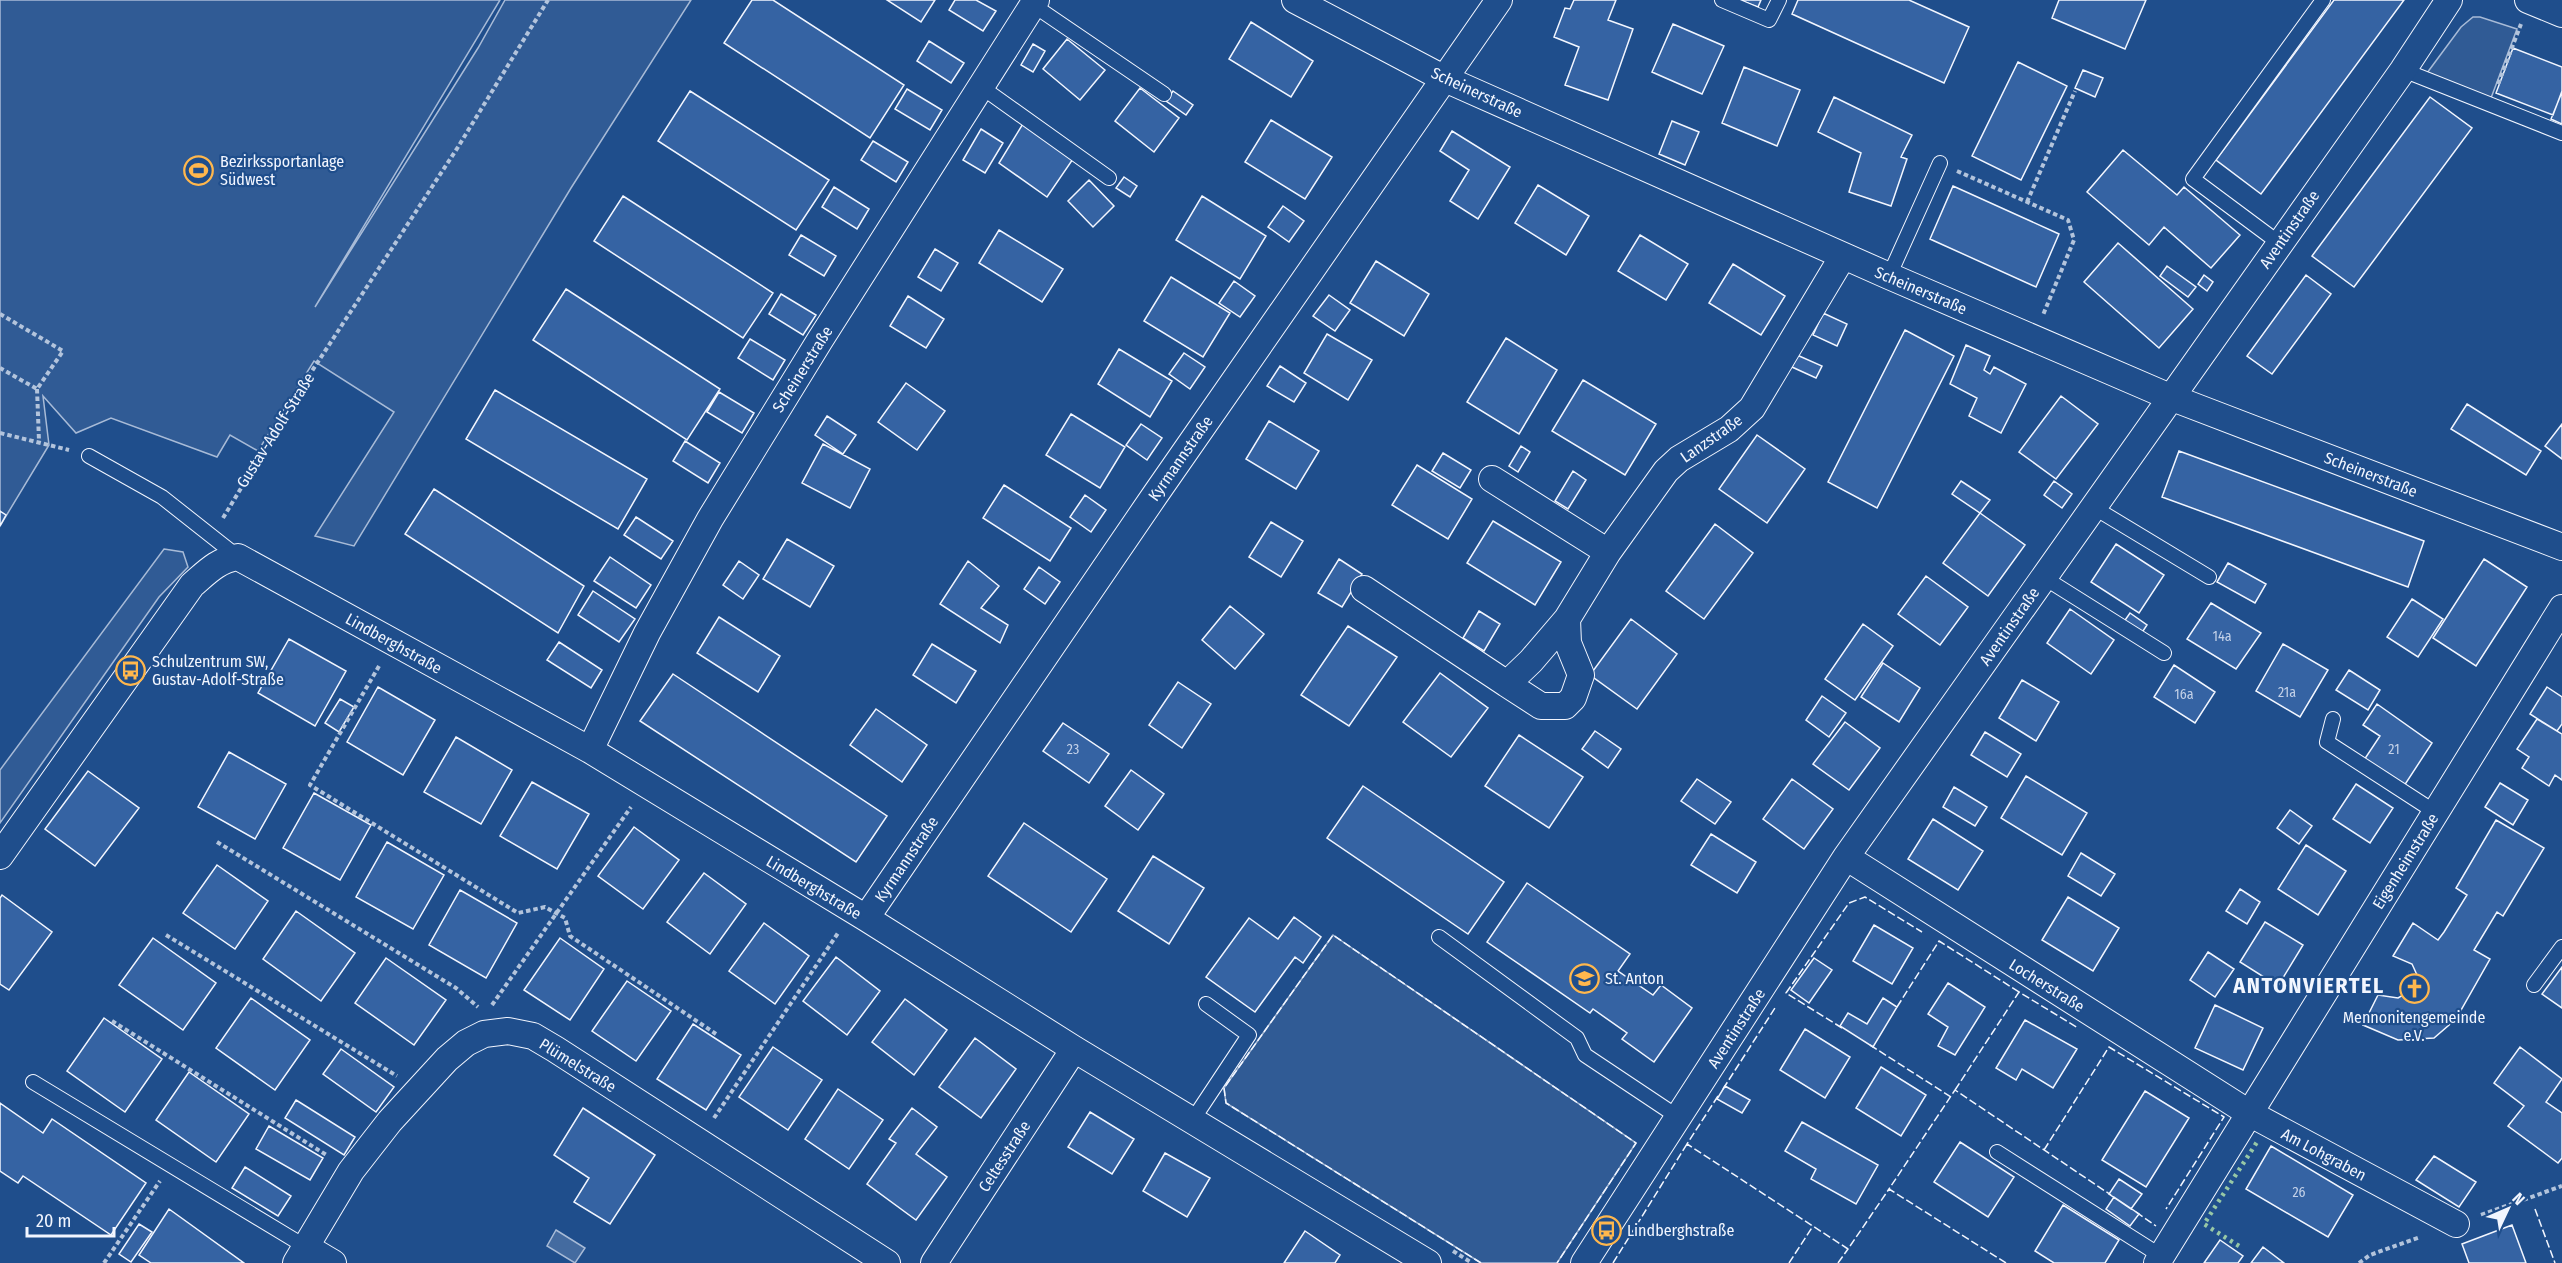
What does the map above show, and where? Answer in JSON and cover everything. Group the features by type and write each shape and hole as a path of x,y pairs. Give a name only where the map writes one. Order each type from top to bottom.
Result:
{"street":[{"name":"Scheinerstraße","path":"1295,0 1443,78 1889,276 2170,397 2562,547"},
{"name":"Kyrmannstraße","path":"859,914 1499,0"},
{"name":"Aventinstraße","path":"1584,1263 1846,857 2403,69 2449,0"},
{"path":"2529,0 2562,14"},
{"name":"Scheinerstraße","path":"590,750 647,633 710,519 1034,2"},
{"name":"Lanzstraße","path":"1507,684 1537,655 1567,619 1608,552 1666,471 1679,459 1729,429 1752,408 1843,256"},
{"path":"1492,479 1608,552"},
{"path":"0,856 192,585 214,565 225,559 238,557"},
{"name":"Lindberghstraße","path":"238,557 590,750 859,914 1074,1049 1428,1263"},
{"path":"1364,589 1540,706 1565,706 1573,698 1581,675 1568,643 1567,619"},
{"name":"Eigenheimstraße","path":"2249,1113 2562,608"},
{"name":"Locherstraße","path":"1846,857 2249,1113"},
{"name":"Plümelstraße","path":"301,1255 351,1171 418,1088 466,1043 484,1034 508,1031 533,1036 887,1263"},
{"name":"Celtesstraße","path":"934,1263 1074,1049"},
{"path":"2159,1259 2249,1113"},
{"name":"Am Lohgraben","path":"2249,1113 2456,1224"},
{"path":"301,1255 333,1263"}],"lane":[{"path":"1722,0 1769,21 1779,0"},
{"path":"2279,243 2193,180 2322,0"},
{"path":"1034,2 1164,94"},
{"path":"2403,69 2562,133"},
{"path":"980,86 1109,178"},
{"path":"1889,276 1940,163"},
{"path":"89,456 162,497 238,557"},
{"path":"2093,507 2209,577"},
{"path":"2043,577 2164,653"},
{"path":"2333,719 2327,742 2435,812"},
{"path":"1439,937 1577,1038 1585,1055 1678,1117"},
{"path":"2534,985 2562,947"},
{"path":"1192,1121 1249,1035 1206,1004"},
{"path":"33,1082 170,1166 301,1255"},
{"path":"1997,1152 2159,1259"}],"path":[{"name":"Gustav-Adolf-Straße","path":"216,538 226,510 306,380 458,147 548,0"},
{"path":"2490,105 2529,0"},
{"path":"2027,202 2075,91"},
{"path":"1940,163 2068,220 2074,240 2034,338"},
{"path":"0,314 63,351 37,390 39,441"},
{"path":"0,368 37,390"},
{"path":"0,433 39,441 89,456"},
{"path":"393,642 310,785 518,913 545,907 565,918 570,936 716,1034"},
{"path":"217,842 456,988 485,1013 647,784"},
{"path":"698,1141 859,914"},
{"path":"166,934 418,1088"},
{"path":"112,1021 351,1171"},
{"path":"104,1263 170,1166"},
{"path":"2359,1263 2370,1255 2562,1186"}],"shaded area":[{"name":"Bezirkssportanlage Südwest","path":"0,0 500,0 315,307 478,48 505,0 691,0 571,188 354,546 315,536 394,412 314,361 258,451 230,435 217,457 111,418 76,433 43,396 49,445 0,526"},
{"path":"2473,17 2480,17 2517,29 2491,98 2427,73 2461,27"},
{"path":"164,549 183,552 188,567 159,597 0,823 0,770"},
{"path":"1333,935 1636,1143 1557,1263 1481,1263 1226,1103 1224,1088"},
{"path":"556,1230 585,1248 575,1263 547,1246"}],"building":[{"path":"752,0 773,0 904,85 870,138 724,43"},
{"path":"887,0 935,0 921,22"},
{"path":"955,0 976,0 996,11 983,31 949,10"},
{"path":"1574,0 1616,0 1608,20 1633,29 1608,100 1565,85 1579,47 1554,37 1565,8 1570,9"},
{"path":"1740,0 1761,0 1758,7"},
{"path":"1798,0 1909,0 1969,27 1944,83 1792,14"},
{"path":"2059,0 2146,0 2125,49 2052,18"},
{"path":"2334,0 2404,0 2261,194 2216,160"},
{"path":"1251,22 1313,61 1291,97 1229,59"},
{"path":"1673,24 1724,46 1702,94 1652,72"},
{"path":"1067,39 1105,70 1080,100 1043,69"},
{"path":"929,41 964,63 951,83 917,61"},
{"path":"1033,44 1045,51 1033,72 1021,65"},
{"path":"2513,48 2562,67 2562,91 2553,115 2496,93"},
{"path":"2018,62 2067,86 2021,180 1972,156"},
{"path":"1744,67 1800,90 1777,146 1722,123"},
{"path":"2083,70 2103,78 2095,97 2075,88"},
{"path":"1140,88 1179,118 1154,152 1115,121"},
{"path":"907,89 942,110 930,130 895,109"},
{"path":"690,91 829,180 796,230 658,141"},
{"path":"1173,91 1193,105 1186,115 1166,101"},
{"path":"2562,92 2562,124 2551,119"},
{"path":"1834,97 1912,135 1901,157 1907,159 1891,206 1849,192 1861,153 1818,132"},
{"path":"2430,97 2472,128 2354,287 2312,256"},
{"path":"1271,120 1332,157 1305,199 1245,162"},
{"path":"1672,121 1699,132 1685,165 1659,154"},
{"path":"1024,122 1073,159 1047,197 999,163"},
{"path":"981,129 1003,143 985,173 963,160"},
{"path":"1452,131 1510,167 1478,219 1450,201 1469,170 1440,151"},
{"path":"873,141 908,162 896,182 861,160"},
{"path":"2123,150 2177,195 2184,187 2240,235 2211,268 2164,227 2149,245 2087,192"},
{"path":"1124,177 1137,186 1130,197 1116,188"},
{"path":"1089,180 1114,206 1093,227 1068,201"},
{"path":"1538,185 1589,216 1566,255 1515,223"},
{"path":"1953,186 2059,234 2036,287 1930,239"},
{"path":"834,187 869,209 857,229 822,207"},
{"path":"623,196 773,293 743,338 594,241"},
{"path":"1202,196 1266,236 1240,279 1176,240"},
{"path":"1283,206 1304,221 1289,242 1268,227"},
{"path":"999,230 1063,269 1042,302 979,263"},
{"path":"801,235 836,256 824,276 789,255"},
{"path":"1640,235 1688,264 1666,300 1618,271"},
{"path":"2118,243 2193,309 2159,348 2084,282"},
{"path":"935,249 958,263 941,291 918,277"},
{"path":"1376,261 1429,294 1404,336 1350,303"},
{"path":"1733,264 1785,296 1761,335 1709,303"},
{"path":"2167,266 2196,287 2188,297 2160,276"},
{"path":"2204,275 2213,282 2207,291 2198,284"},
{"path":"2306,275 2331,294 2272,374 2247,356"},
{"path":"1171,277 1230,313 1203,357 1144,321"},
{"path":"1234,281 1255,296 1240,317 1219,303"},
{"path":"566,289 720,389 687,440 533,340"},
{"path":"781,294 816,315 803,335 769,314"},
{"path":"1329,295 1350,310 1335,331 1313,316"},
{"path":"908,296 944,319 926,348 890,326"},
{"path":"1823,313 1847,324 1837,346 1813,335"},
{"path":"1905,330 1954,356 1877,508 1828,482"},
{"path":"1327,334 1372,360 1348,400 1304,373"},
{"path":"1506,338 1557,370 1519,434 1467,402"},
{"path":"750,339 785,360 773,380 738,358"},
{"path":"1966,345 1990,356 1984,370 1990,374 1994,367 2026,384 2001,433 1969,416 1977,398 1950,384"},
{"path":"1119,349 1172,381 1150,417 1098,384"},
{"path":"1184,353 1205,367 1190,389 1169,374"},
{"path":"1797,355 1822,366 1816,378 1792,367"},
{"path":"1280,366 1306,383 1294,402 1267,386"},
{"path":"1583,380 1656,424 1625,475 1552,431"},
{"path":"906,383 945,411 917,450 878,422"},
{"path":"495,390 647,479 618,529 466,439"},
{"path":"719,392 754,413 742,433 707,412"},
{"path":"2061,396 2098,424 2056,479 2019,452"},
{"path":"2467,404 2541,451 2526,475 2451,429"},
{"path":"1071,414 1125,447 1100,488 1046,455"},
{"path":"827,416 856,435 843,454 815,435"},
{"path":"1269,421 1319,451 1296,489 1246,459"},
{"path":"1141,424 1162,438 1147,460 1126,445"},
{"path":"2562,424 2562,459 2545,446"},
{"path":"1757,435 1805,469 1767,523 1719,489"},
{"path":"685,441 720,463 708,483 673,461"},
{"path":"823,444 870,469 850,508 802,483"},
{"path":"1521,446 1530,452 1518,472 1509,466"},
{"path":"2179,451 2424,541 2408,587 2162,497"},
{"path":"1443,453 1471,470 1460,488 1432,471"},
{"path":"1417,465 1472,499 1448,539 1392,505"},
{"path":"1573,471 1586,480 1568,509 1555,501"},
{"path":"1961,481 1990,500 1980,513 1952,494"},
{"path":"2054,481 2072,494 2062,508 2044,495"},
{"path":"1004,485 1071,528 1050,561 983,518"},
{"path":"434,489 584,586 558,633 405,534"},
{"path":"1085,495 1106,510 1091,532 1070,517"},
{"path":"0,511 6,515 0,526"},
{"path":"1980,513 2025,545 1988,596 1943,563"},
{"path":"636,517 673,541 661,559 624,535"},
{"path":"1493,521 1561,562 1535,605 1467,563"},
{"path":"1271,522 1303,541 1281,577 1249,557"},
{"path":"1715,524 1753,553 1704,619 1666,591"},
{"path":"787,539 834,566 810,607 763,579"},
{"path":"2116,544 2164,575 2139,613 2091,582"},
{"path":"610,557 651,585 636,608 594,581"},
{"path":"1339,559 1362,574 1342,607 1318,593"},
{"path":"2484,559 2527,587 2476,666 2433,638"},
{"path":"739,561 759,575 743,599 723,585"},
{"path":"968,561 999,586 981,608 1008,625 1000,643 940,604"},
{"path":"2228,563 2266,584 2255,603 2217,582"},
{"path":"1039,567 1060,582 1045,604 1024,589"},
{"path":"1926,576 1968,607 1940,645 1898,614"},
{"path":"593,591 635,619 619,642 578,615"},
{"path":"2412,599 2443,619 2418,657 2387,637"},
{"path":"2211,603 2261,633 2236,669 2187,639"},
{"path":"1230,606 1264,634 1235,669 1202,640"},
{"path":"2070,609 2114,640 2091,674 2047,643"},
{"path":"1479,611 1500,624 1484,651 1463,638"},
{"path":"2130,613 2147,625 2141,634 2123,623"},
{"path":"719,617 780,656 758,692 697,653"},
{"path":"1631,619 1677,654 1637,709 1590,675"},
{"path":"1863,624 1893,646 1855,700 1825,679"},
{"path":"1348,626 1397,657 1349,726 1301,695"},
{"path":"289,639 346,671 315,726 258,693"},
{"path":"559,642 602,670 591,688 547,660"},
{"path":"932,644 976,671 956,703 913,675"},
{"path":"2283,644 2328,670 2300,717 2256,691"},
{"path":"1883,663 1920,688 1899,722 1861,697"},
{"path":"2174,665 2215,692 2195,723 2154,697"},
{"path":"2349,670 2380,690 2368,710 2336,690"},
{"path":"1440,673 1488,708 1451,757 1403,722"},
{"path":"673,674 887,816 856,862 640,721"},
{"path":"2022,680 2059,702 2036,741 1999,718"},
{"path":"1178,682 1211,704 1182,748 1149,725"},
{"path":"378,687 435,720 403,775 347,742"},
{"path":"2547,687 2562,697 2562,724 2557,731 2530,714"},
{"path":"1822,696 1846,713 1829,737 1806,720"},
{"path":"340,699 354,707 339,732 325,723"},
{"path":"2377,704 2432,743 2404,786 2364,760 2380,736 2363,725"},
{"path":"876,709 927,745 902,782 850,745"},
{"path":"2537,719 2562,734 2562,780 2555,775 2549,786 2522,768 2529,757 2517,749"},
{"path":"1845,722 1880,748 1849,790 1813,764"},
{"path":"1063,723 1109,754 1089,783 1043,751"},
{"path":"1595,731 1621,749 1608,768 1582,749"},
{"path":"1985,732 2021,754 2007,777 1971,755"},
{"path":"1519,735 1583,777 1549,828 1485,786"},
{"path":"456,737 512,770 481,824 424,792"},
{"path":"229,752 286,784 255,839 198,807"},
{"path":"1131,770 1164,794 1138,830 1105,806"},
{"path":"88,771 139,808 95,866 45,829"},
{"path":"2026,776 2087,813 2062,855 2001,818"},
{"path":"1697,779 1731,802 1715,824 1681,801"},
{"path":"1792,779 1833,809 1804,849 1763,819"},
{"path":"532,782 589,814 557,869 500,836"},
{"path":"2500,783 2528,800 2513,825 2485,807"},
{"path":"2356,784 2393,808 2370,843 2333,819"},
{"path":"1363,786 1504,882 1468,934 1327,838"},
{"path":"1954,787 1987,807 1975,826 1943,807"},
{"path":"314,793 371,825 340,880 283,848"},
{"path":"2290,810 2312,826 2299,844 2277,828"},
{"path":"1933,819 1983,851 1958,890 1908,859"},
{"path":"2496,820 2544,848 2503,916 2497,912 2474,950 2490,959 2456,1019 2434,1038 2398,1040 2363,1025 2378,995 2398,998 2414,989 2417,975 2412,964 2393,956 2413,923 2438,940 2467,895 2456,888"},
{"path":"1024,823 1107,879 1071,932 988,876"},
{"path":"634,827 679,860 643,909 598,876"},
{"path":"1711,834 1756,862 1737,893 1691,865"},
{"path":"387,842 444,875 413,929 356,897"},
{"path":"2306,845 2346,871 2318,915 2278,889"},
{"path":"2081,853 2115,874 2101,896 2068,876"},
{"path":"1153,856 1204,888 1169,944 1118,911"},
{"path":"217,865 268,901 235,949 183,913"},
{"path":"704,873 746,904 710,954 667,922"},
{"name":"St. Anton","path":"1527,883 1630,954 1618,971 1653,995 1661,985 1692,1008 1654,1062 1622,1039 1627,1033 1593,1009 1590,1013 1487,942"},
{"path":"2240,889 2260,902 2247,924 2226,911"},
{"path":"460,890 517,923 486,978 429,945"},
{"path":"2,895 52,932 9,990 0,984 0,898"},
{"path":"2068,897 2119,928 2093,971 2042,940"},
{"path":"296,911 355,953 321,1001 263,959"},
{"path":"1294,917 1321,937 1303,963 1295,957 1255,1012 1206,977 1249,918 1278,939"},
{"path":"2265,922 2303,945 2278,986 2240,962"},
{"path":"764,923 809,956 775,1004 729,971"},
{"path":"1874,925 1913,948 1892,984 1853,961"},
{"path":"153,938 216,983 183,1030 119,985"},
{"path":"560,938 604,969 570,1020 524,990"},
{"path":"2208,952 2234,969 2215,997 2190,980"},
{"path":"836,957 880,991 847,1035 803,1001"},
{"path":"386,958 446,1000 414,1045 355,1003"},
{"path":"1814,958 1832,970 1809,1003 1791,990"},
{"path":"2562,967 2562,1008 2542,994"},
{"path":"627,981 671,1011 636,1061 592,1031"},
{"path":"1948,983 1985,1007 1955,1055 1938,1046 1948,1027 1928,1014"},
{"path":"251,998 310,1040 275,1090 216,1048"},
{"path":"1883,998 1897,1007 1873,1047 1840,1026 1848,1013 1867,1024"},
{"path":"905,999 947,1030 914,1075 872,1042"},
{"path":"2215,1005 2263,1028 2243,1070 2195,1048"},
{"path":"104,1018 162,1059 125,1112 67,1071"},
{"path":"2025,1020 2077,1049 2053,1088 2022,1069 2016,1080 1996,1068"},
{"path":"693,1024 741,1055 706,1110 657,1079"},
{"path":"1805,1029 1850,1057 1825,1098 1780,1070"},
{"path":"975,1038 1016,1069 981,1118 939,1087"},
{"path":"773,1047 822,1080 788,1130 739,1097"},
{"path":"2520,1047 2562,1079 2546,1102 2562,1113 2562,1158 2558,1163 2508,1126 2524,1106 2494,1083"},
{"path":"341,1049 394,1087 376,1112 323,1074"},
{"path":"1881,1067 1926,1095 1901,1136 1856,1108"},
{"path":"189,1072 249,1114 216,1162 156,1120"},
{"path":"1725,1086 1750,1100 1742,1113 1717,1099"},
{"path":"838,1089 883,1120 849,1169 805,1139"},
{"path":"2145,1091 2189,1118 2146,1187 2102,1160"},
{"path":"296,1100 355,1137 344,1155 285,1118"},
{"path":"0,1103 43,1133 52,1119 146,1183 111,1235 23,1176 18,1183 0,1171"},
{"path":"583,1108 655,1155 610,1224 574,1202 589,1178 554,1155"},
{"path":"912,1108 937,1127 916,1154 947,1177 916,1220 867,1184 896,1143 889,1139"},
{"path":"1090,1112 1134,1139 1112,1174 1068,1147"},
{"path":"1802,1122 1878,1165 1856,1204 1811,1179 1816,1169 1785,1151"},
{"path":"269,1126 323,1158 310,1180 256,1149"},
{"path":"1960,1142 2014,1177 1988,1217 1934,1182"},
{"path":"2271,1146 2353,1195 2328,1237 2246,1189"},
{"path":"1165,1153 1210,1178 1187,1217 1143,1191"},
{"path":"2434,1156 2476,1182 2459,1207 2416,1180"},
{"path":"245,1167 291,1196 278,1216 232,1188"},
{"path":"2119,1179 2142,1194 2131,1209 2109,1194"},
{"path":"2114,1197 2139,1214 2130,1226 2106,1209"},
{"path":"2063,1205 2119,1240 2105,1263 2054,1263 2035,1251"},
{"path":"169,1209 244,1263 151,1263 139,1255"},
{"path":"139,1224 152,1232 131,1262 119,1254"},
{"path":"2512,1225 2526,1263 2469,1263 2462,1244"},
{"path":"1305,1231 1340,1255 1335,1263 1284,1263"},
{"path":"2220,1240 2243,1256 2238,1263 2204,1263"},
{"path":"2263,1247 2284,1263 2251,1263"}],"hedge":[{"path":"2239,1246 2204,1224 2259,1139"}],"fence":[{"path":"1842,1028 1786,993 1849,903 1865,897 1922,932"},
{"path":"1481,1263 1226,1103 1224,1088 1333,935 1636,1143 1557,1263"},
{"path":"1897,1007 1939,941 2019,992"},
{"path":"1955,1090 2019,992 2078,1028"},
{"path":"1723,1089 1775,1008"},
{"path":"1870,1045 1951,1097"},
{"path":"2044,1150 2109,1047 2224,1117 2166,1209"},
{"path":"2006,1263 1889,1189 1955,1090 2111,1195"},
{"path":"1718,1096 1687,1144 1848,1249 1889,1189"},
{"path":"1613,1263 1687,1144"},
{"path":"2535,1209 2555,1263"},
{"path":"2136,1212 2156,1226"},
{"path":"1789,1263 1813,1226"},
{"path":"1838,1263 1848,1249"}],"place":[{"name":"Bezirkssportanlage Südwest","path":"199,170"},
{"name":"Schulzentrum SW, Gustav-Adolf-Straße","path":"131,670"},
{"name":"St. Anton","path":"1584,978"},
{"name":"Mennonitengemeinde e.V.","path":"2414,989"},
{"name":"Lindberghstraße","path":"1606,1230"}],"district":[{"name":"ANTONVIERTEL","path":"2309,985"}]}
